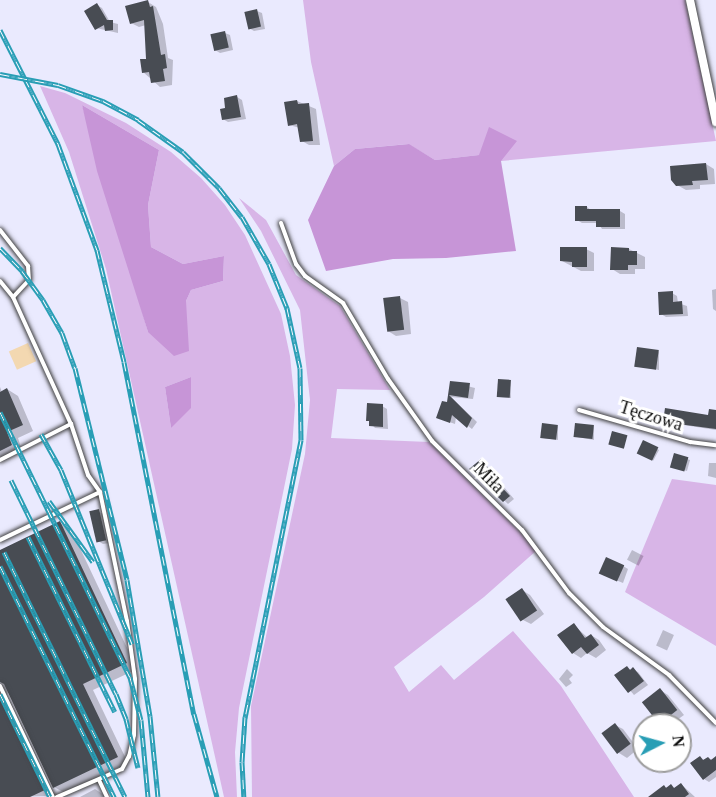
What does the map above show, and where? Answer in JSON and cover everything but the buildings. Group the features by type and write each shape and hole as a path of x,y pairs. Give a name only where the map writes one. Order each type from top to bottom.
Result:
{"street":[{"path":"690,0 716,122"}],"lane":[{"name":"Miła","path":"281,223 296,264 305,276 343,303 388,379 432,441 522,530 569,593 603,627 669,675 716,723"},
{"path":"0,230 28,266 29,280 13,297"},
{"path":"0,281 13,297 71,424 88,475 100,492 127,621 135,679 134,735 129,756 122,769 55,797 0,686"},
{"name":"Tęczowa","path":"579,410 690,442 716,446"},
{"path":"0,460 71,424"},
{"path":"0,540 100,492"},
{"path":"99,780 107,797"}],"shaded area":[{"path":"303,0 685,0 716,141 501,161 479,155 435,160 408,144 355,149 334,166 311,62"},
{"path":"40,86 65,93 126,123 171,152 201,178 225,205 245,235 281,314 290,356 295,405 292,449 239,708 235,752 237,797 224,797 106,269 69,152","holes":["82,105 159,150 148,205 151,247 183,264 224,256 223,281 191,290 186,301 148,332","191,377 171,428 165,387"]},
{"path":"82,105 159,150 148,205 151,247 183,264 224,256 223,281 191,290 186,301 189,351 174,356 148,332 97,171"},
{"path":"489,127 517,141 501,161 516,251 446,258 393,259 326,271 308,220 334,166 355,149 409,144 435,160 479,155"},
{"path":"239,198 266,220 296,275 340,306 390,390 337,389 331,438 429,442 520,532 536,551 484,597 394,667 409,692 441,665 454,680 513,631 561,686 634,797 252,797 251,706 305,454 310,400 300,310 261,231"},
{"path":"28,343 36,361 17,370 9,352"},
{"path":"191,377 191,408 171,428 165,387"},
{"path":"672,479 716,485 716,646 625,592"}],"railway":[{"path":"0,30 58,144 97,250 124,362 194,714 217,797"},
{"path":"0,74 58,85 103,101 138,120 183,152 219,188 242,217 269,264 287,308 300,368 301,440 245,717 242,762 244,797"},
{"path":"0,248 22,271 43,300 62,333 75,368 127,580 150,716 158,797"},
{"path":"0,412 130,677 141,720 148,797"},
{"path":"41,434 61,470 132,644"},
{"path":"11,480 116,694 126,719 138,768"},
{"path":"49,501 93,562"},
{"path":"28,537 115,712"},
{"path":"4,552 125,797"},
{"path":"0,566 114,797"},
{"path":"0,694 50,797"}]}
